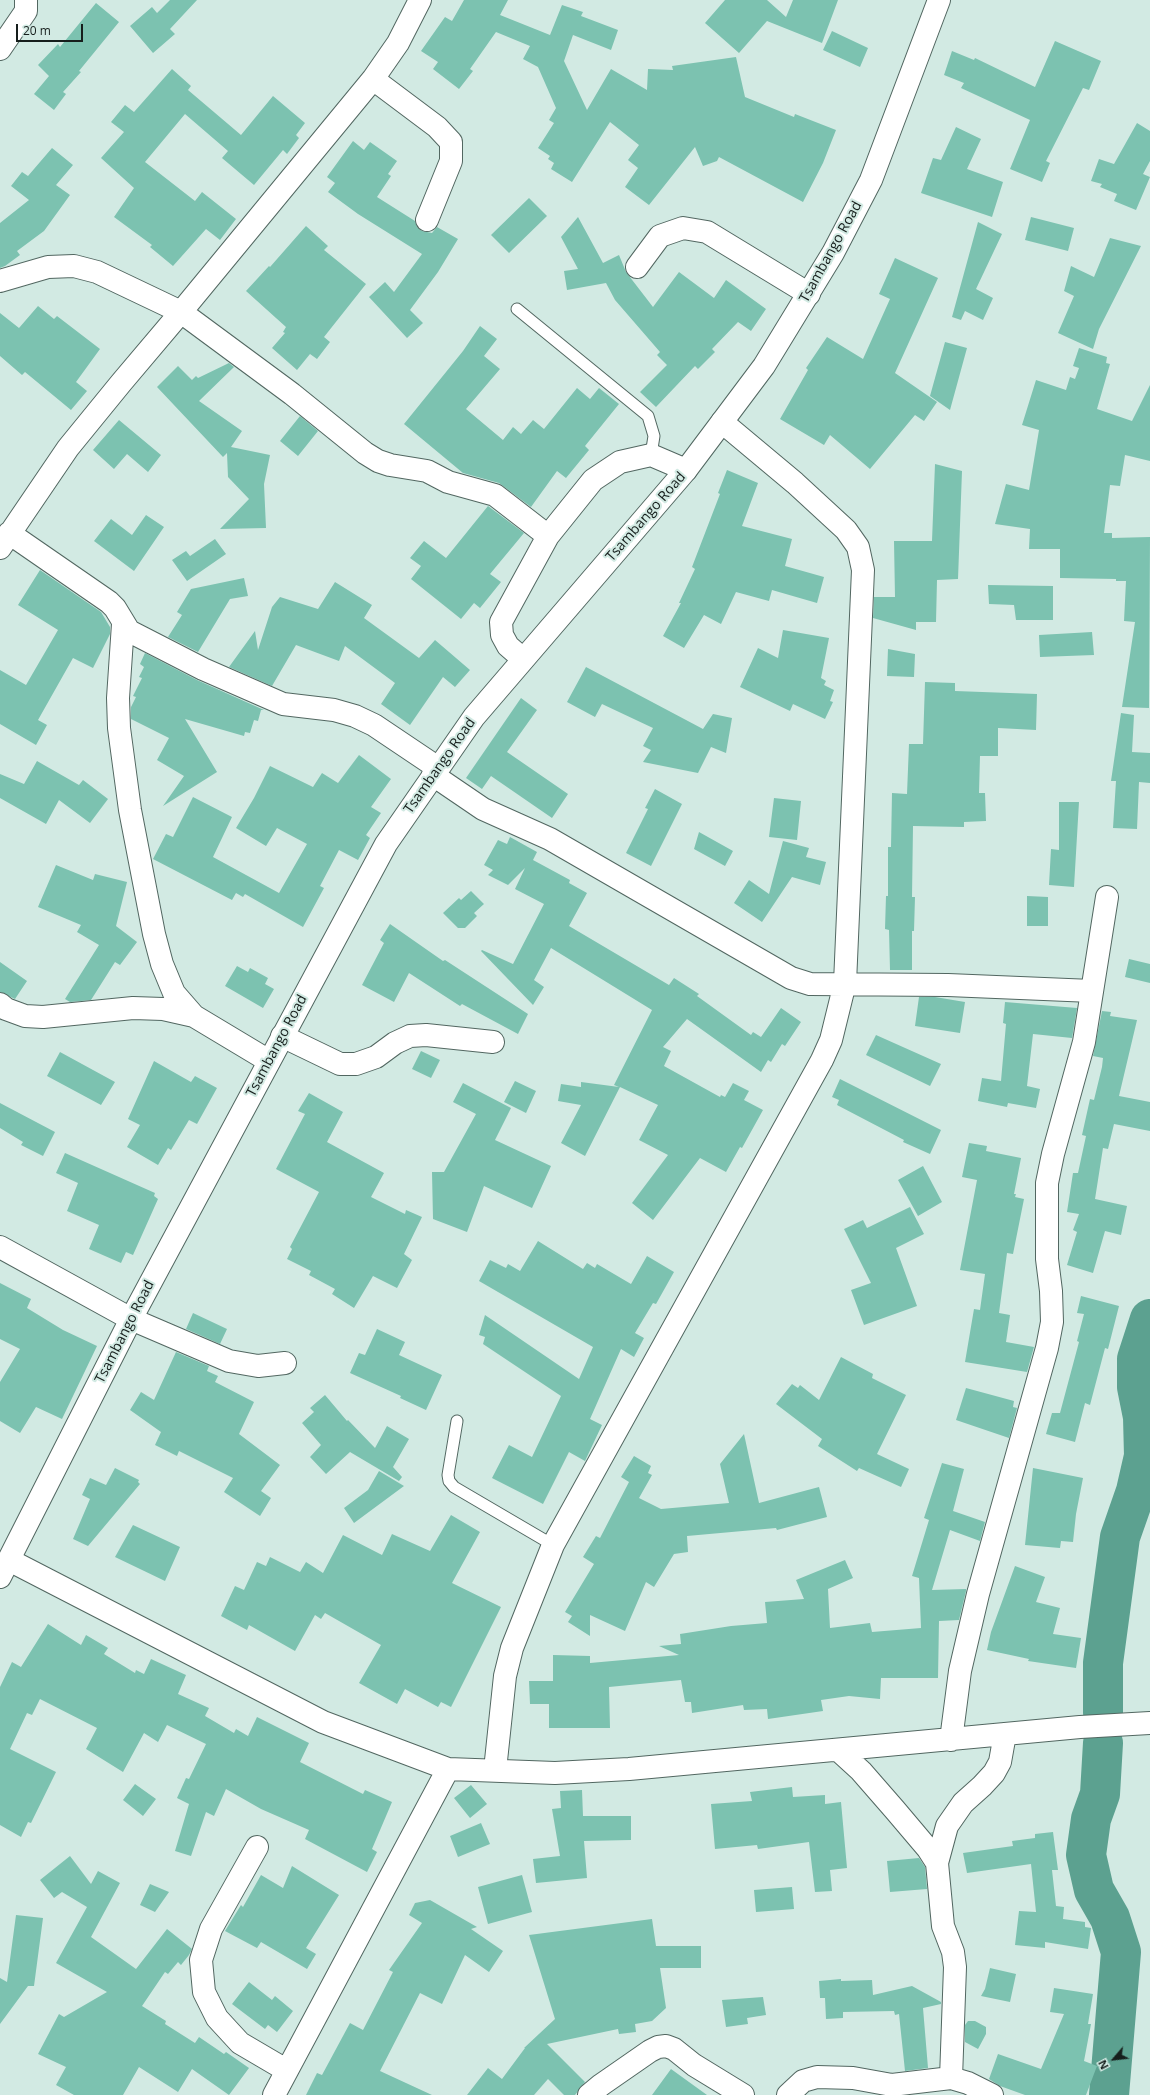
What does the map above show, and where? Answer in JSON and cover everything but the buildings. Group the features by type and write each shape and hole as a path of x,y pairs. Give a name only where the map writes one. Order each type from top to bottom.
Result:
{"street":[{"path":"0,49 26,11 26,0"},
{"path":"420,0 398,43 373,79 68,448 4,540 109,602 115,608 123,624 129,631 248,690 283,704 334,710 355,716 374,725 483,809 550,839 791,978 810,984 845,983 948,985 1092,991"},
{"name":"Tsambango Road","path":"4,1568 131,1319 386,844 474,717 686,470 764,366 833,253 870,180 940,0"},
{"path":"373,79 437,127 451,142 452,160 427,220"},
{"path":"636,267 660,236 683,228 707,232 809,294"},
{"path":"0,281 48,266 74,266 96,272 181,312 292,394 365,453 390,465 427,471 448,482 495,495 548,536"},
{"path":"495,1770 505,1676 512,1648 553,1545 822,1060 831,1040 845,983 863,570 858,547 846,530 795,483 722,422"},
{"path":"523,659 508,646 502,635 501,622 548,536 593,480 620,462 651,455 686,470"},
{"path":"123,624 118,698 119,728 130,810 154,934 162,964 174,993 194,1016 269,1061"},
{"path":"951,1740 960,1671 978,1594 1047,1348 1052,1322 1051,1291 1047,1259 1047,1183 1053,1154 1084,1042 1107,898"},
{"path":"0,1004 6,1009 25,1016 43,1017 133,1008 163,1009 194,1016"},
{"path":"282,1036 340,1064 356,1064 376,1057 395,1042 410,1036 426,1035 493,1042"},
{"path":"0,1247 131,1319 229,1361 258,1366 285,1363"},
{"path":"4,1568 323,1722 448,1769 555,1773 629,1769 1080,1727 1150,1723"},
{"path":"951,2078 955,1967 952,1952 943,1926 937,1863 947,1826 963,1803 994,1773 1000,1762 1005,1734"},
{"path":"838,1750 861,1771 928,1849 937,1863"},
{"path":"274,2095 448,1769"},
{"path":"257,1847 211,1929 201,1960 204,1992 217,2018 240,2043 286,2070"},
{"path":"589,2095 650,2051 658,2047 666,2046 674,2049 694,2065 743,2095"},
{"path":"788,2095 803,2081 817,2076 852,2078 892,2085 951,2078 968,2083 992,2095"}],"lane":[{"path":"517,309 648,416 654,436 651,455"},
{"path":"457,1421 448,1475 449,1481 454,1487 553,1545"}],"waterway":[{"path":"1103,1713 1103,1663 1120,1537 1136,1491 1144,1456 1143,1417 1137,1387 1137,1359 1150,1319"},
{"path":"1103,1743 1100,1794 1091,1819 1086,1855 1094,1890 1110,1918 1121,1952 1109,2095"}]}
